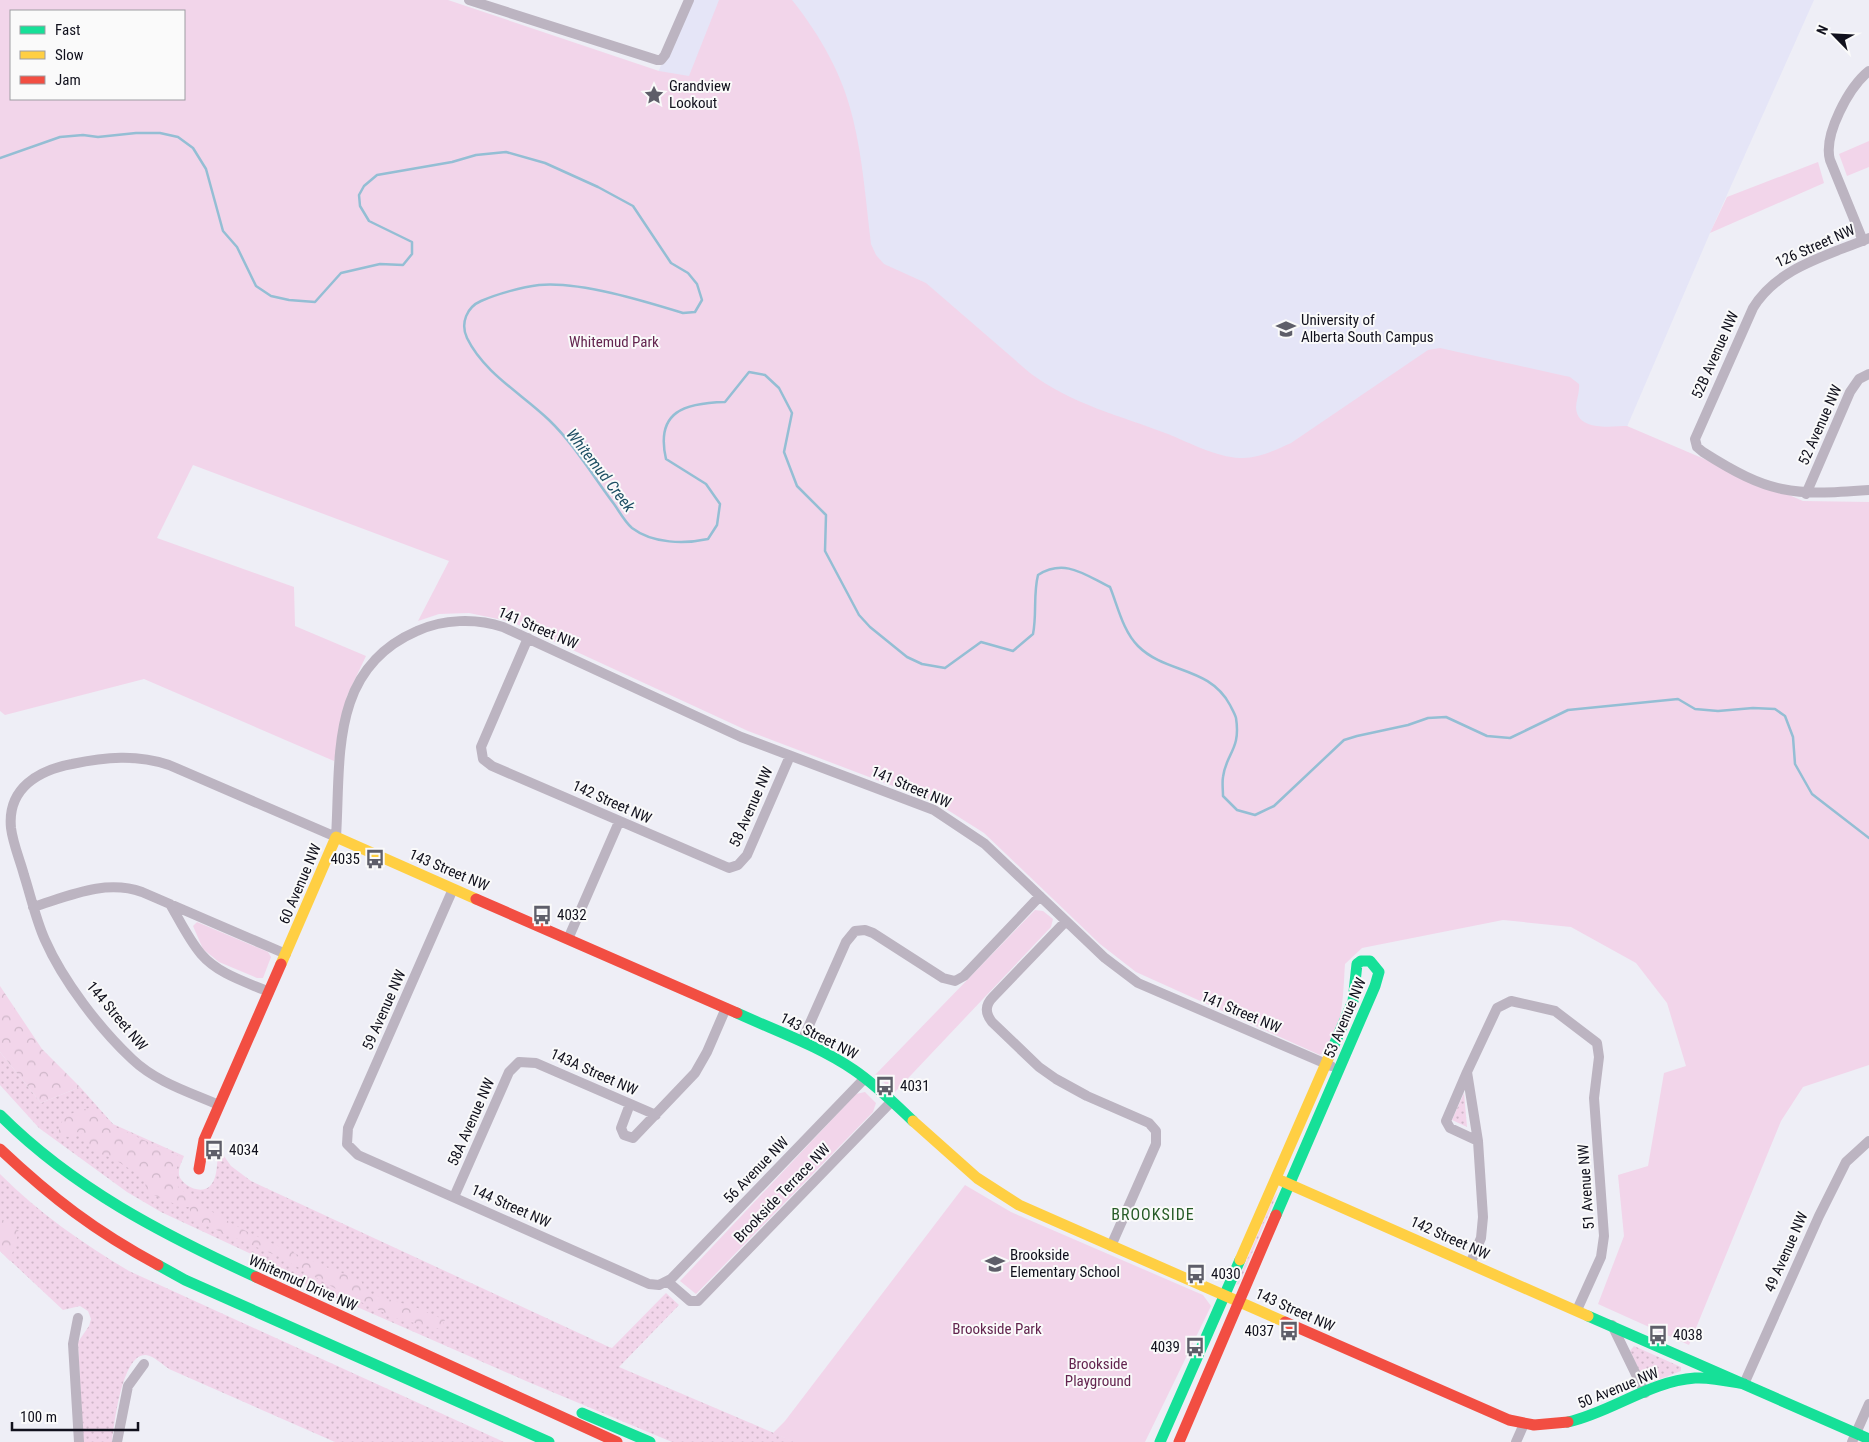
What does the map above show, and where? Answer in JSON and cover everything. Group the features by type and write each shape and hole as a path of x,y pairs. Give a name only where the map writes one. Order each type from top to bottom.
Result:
{"main road":[{"name":"143 Street NW","path":"336,838 802,1041 865,1078 944,1152 985,1185 1036,1213 1503,1417 1524,1424"},
{"name":"60 Avenue NW","path":"199,1169 202,1146 336,838"},
{"name":"53 Avenue NW","path":"1160,1442 1353,1001 1358,964 1361,961 1370,961 1378,968 1379,977 1238,1301 1179,1442"},
{"path":"0,1109 8,1124"},
{"name":"Whitemud Drive NW","path":"0,1115 8,1124 67,1172 137,1218 233,1268 617,1442"},
{"path":"0,1149 46,1192 81,1219 144,1258 242,1306 548,1442"},
{"name":"142 Street NW","path":"1275,1178 1744,1384 1854,1438 1869,1440"},
{"path":"375,1332 650,1442"},
{"name":"50 Avenue NW","path":"1524,1424 1554,1425 1578,1421 1674,1382 1698,1378 1713,1378 1744,1384"},
{"path":"495,1418 537,1442"}],"street":[{"path":"470,0 661,60 689,0"},
{"path":"1866,240 1830,160 1828,149 1829,139 1847,98 1869,71"},
{"name":"126 Street NW","path":"1774,281 1787,272 1866,240"},
{"name":"52B Avenue NW","path":"1774,281 1753,308 1696,434 1697,447 1710,457 1750,480 1782,490 1806,494"},
{"name":"52 Avenue NW","path":"1806,494 1850,392 1859,380 1869,374"},
{"path":"1806,494 1869,490"},
{"name":"141 Street NW","path":"424,628 453,622 483,622 500,626 741,737 906,798 944,816 985,844 1105,958 1138,983 1339,1070"},
{"name":"60 Avenue NW","path":"336,838 342,728 353,692 365,672 387,648 424,628"},
{"name":"142 Street NW","path":"528,638 482,742 481,755 485,762 720,866 735,867"},
{"name":"58 Avenue NW","path":"735,867 747,854 790,756"},
{"name":"143 Street NW","path":"64,766 115,757 142,758 161,762 336,838"},
{"name":"144 Street NW","path":"64,766 34,777 20,792 12,810 13,836 40,928 55,960 90,1010 126,1053 152,1074 219,1105"},
{"path":"568,939 620,822"},
{"path":"33,907 93,889 114,886 135,889 286,954"},
{"name":"59 Avenue NW","path":"347,1144 348,1128 453,888"},
{"path":"802,1041 846,942 855,931 865,930 873,933 943,978 955,981 964,976 1040,896"},
{"path":"170,904 196,947 210,963 269,992"},
{"path":"1066,921 992,997 986,1009 992,1022 1048,1074 1074,1090 1149,1123 1156,1131 1156,1144 1111,1246"},
{"name":"51 Avenue NW","path":"1467,1072 1488,1023 1498,1008 1511,1001 1555,1012 1597,1043 1599,1057 1594,1098 1604,1236 1600,1257 1577,1310"},
{"path":"630,1104 621,1125 627,1137 637,1136 695,1073 707,1052 726,1008"},
{"name":"143A Street NW","path":"519,1062 536,1063 656,1115"},
{"name":"58A Avenue NW","path":"454,1197 510,1072 519,1062"},
{"path":"1467,1072 1446,1121 1450,1128 1478,1141"},
{"path":"1467,1072 1478,1141 1483,1224 1481,1238 1470,1264"},
{"name":"56 Avenue NW","path":"668,1282 865,1078"},
{"name":"Brookside Terrace NW","path":"668,1282 691,1302 698,1300 891,1102"},
{"name":"49 Avenue NW","path":"1744,1384 1819,1216 1846,1162 1869,1141"},
{"name":"144 Street NW","path":"347,1144 358,1155 649,1284 655,1286 668,1282"},
{"path":"78,1318 73,1344 79,1442"},
{"path":"1612,1325 1644,1393"},
{"path":"117,1442 128,1386 144,1364"},
{"path":"1854,1438 1869,1404"},
{"path":"1516,1442 1524,1424"}],"shaded area":[{"name":"University of Alberta South Campus","path":"690,0 1814,0 1710,233 1489,749 613,174"}],"green space":[{"name":"Whitemud Park","path":"0,0 448,0 659,71 689,76 719,0 792,0 821,41 837,71 849,103 864,182 871,244 876,255 884,264 926,283 1030,373 1046,384 1079,401 1212,452 1231,457 1247,458 1266,454 1291,443 1428,350 1440,348 1570,377 1579,384 1576,408 1578,416 1583,421 1605,427 1627,426 1803,501 1869,502 1869,1065 1803,1087 1781,1121 1689,1345 1598,1304 1624,1236 1618,1175 1648,1166 1664,1073 1686,1066 1667,1003 1636,963 1571,927 1503,920 1362,948 1345,964 1343,1000 1338,1025 1328,1047 1320,1055 1136,972 1100,944 984,833 935,802 748,731 512,622 469,613 439,614 418,621 449,561 193,465 157,538 294,587 295,626 366,656 347,696 334,761 144,679 5,715 0,711"},
{"path":"1869,141 1869,167 1847,176 1839,154"},
{"path":"1818,162 1824,183 1710,233 1727,197"},
{"path":"1035,910 1043,911 1053,919 1051,927 895,1092 875,1075"},
{"path":"197,922 268,952 271,957 263,978 257,978 219,962 203,949 193,926"},
{"path":"0,986 42,1049 80,1087 41,1103 0,1052"},
{"path":"0,1052 41,1103 80,1087 113,1124 184,1156 179,1175 184,1183 192,1188 206,1189 213,1182 219,1149 231,1166 251,1181 609,1347 612,1348 666,1293 679,1305 619,1367 795,1442 672,1442 526,1381 300,1282 262,1259 161,1212 127,1192 39,1128 0,1085"},
{"path":"865,1092 876,1103 873,1112 696,1294 680,1281 856,1094"},
{"path":"1464,1093 1467,1127 1452,1120"},
{"path":"94,1107 111,1125 181,1157 176,1170 178,1187 198,1203 242,1229 361,1281 367,1293 415,1307 445,1320 440,1329 398,1319 350,1297 280,1257 193,1220 189,1207 180,1206 147,1193 144,1178 114,1159 91,1150 80,1131 68,1137 59,1133 62,1121 66,1117"},
{"path":"0,1174 61,1227 129,1271 504,1442 335,1442 169,1369 146,1355 138,1357 131,1365 125,1377 117,1406 112,1442 83,1442 78,1342 89,1326 91,1319 88,1311 80,1306 63,1310 0,1251"},
{"name":"Brookside Park","path":"965,1185 1011,1212 1203,1295 1211,1306 1145,1442 794,1442 773,1433 785,1421"},
{"path":"1278,1192 1239,1284 1236,1285 1273,1199"},
{"path":"0,1218 19,1231 10,1261 0,1251"},
{"path":"1634,1346 1681,1367 1681,1371 1650,1383 1645,1382 1630,1351"}],"waterway":[{"name":"Whitemud Creek","path":"0,158 60,137 83,135 98,137 136,133 160,133 178,137 193,148 206,169 223,231 237,247 256,286 271,296 289,300 315,302 341,273 380,264 403,265 412,254 412,242 369,221 360,206 359,195 364,186 377,175 452,162 476,155 506,152 545,163 598,187 633,206 671,263 688,273 697,284 702,300 695,312 683,313 592,289 573,286 539,285 502,293 476,304 466,316 464,327 474,351 483,362 549,420 567,439 629,526 640,533 659,540 689,542 708,539 717,525 720,504 706,484 666,459 665,430 669,420 676,413 686,408 725,402 749,372 765,375 779,388 792,413 784,452 797,486 826,515 825,551 859,615 870,627 907,657 922,664 945,668 981,642 1013,651 1033,634 1038,575 1057,568 1066,568 1083,573 1110,587 1128,633 1138,646 1161,662 1211,683 1221,692 1230,705 1236,718 1237,729 1235,744 1225,769 1223,796 1237,810 1255,815 1274,806 1344,740 1408,725 1428,718 1446,717 1487,736 1510,738 1568,710 1678,699 1695,709 1718,711 1753,708 1775,709 1785,716 1793,737 1795,764 1812,794 1869,838"}],"traffic: fast":[{"path":"1276,1215 1375,986 1379,972 1370,961 1361,961 1357,964 1353,1001 1331,1052"},
{"path":"737,1013 841,1061 885,1094 913,1121"},
{"path":"0,1115 28,1141 88,1187 153,1226 256,1277"},
{"path":"1160,1442 1240,1260"},
{"path":"158,1265 185,1280 549,1442"},
{"path":"1588,1316 1869,1439"},
{"path":"1568,1422 1678,1380 1707,1378 1744,1384"},
{"path":"582,1413 650,1442"}],"traffic: slow":[{"path":"281,964 336,837 476,899"},
{"path":"1240,1260 1331,1052"},
{"path":"913,1121 977,1178 1019,1205 1285,1322"},
{"path":"1282,1181 1588,1316"}],"traffic: jam":[{"path":"476,899 737,1013"},
{"path":"199,1169 204,1140 281,964"},
{"path":"0,1149 75,1213 158,1265"},
{"path":"1179,1442 1276,1215"},
{"path":"256,1277 617,1442"},
{"path":"1285,1322 1509,1420 1534,1425 1568,1422"}],"place":[{"name":"Grandview Lookout","path":"654,95"},
{"name":"University of Alberta South Campus","path":"1286,329"},
{"name":"4035","path":"375,859"},
{"name":"4032","path":"542,915"},
{"name":"4031","path":"885,1086"},
{"name":"4034","path":"214,1150"},
{"name":"Brookside Elementary School","path":"995,1264"},
{"name":"4030","path":"1196,1274"},
{"name":"4037","path":"1289,1331"},
{"name":"4038","path":"1658,1335"},
{"name":"4039","path":"1195,1347"}],"district":[{"name":"BROOKSIDE","path":"1153,1214"}],"park label":[{"name":"Brookside Playground","path":"1098,1372"}]}
